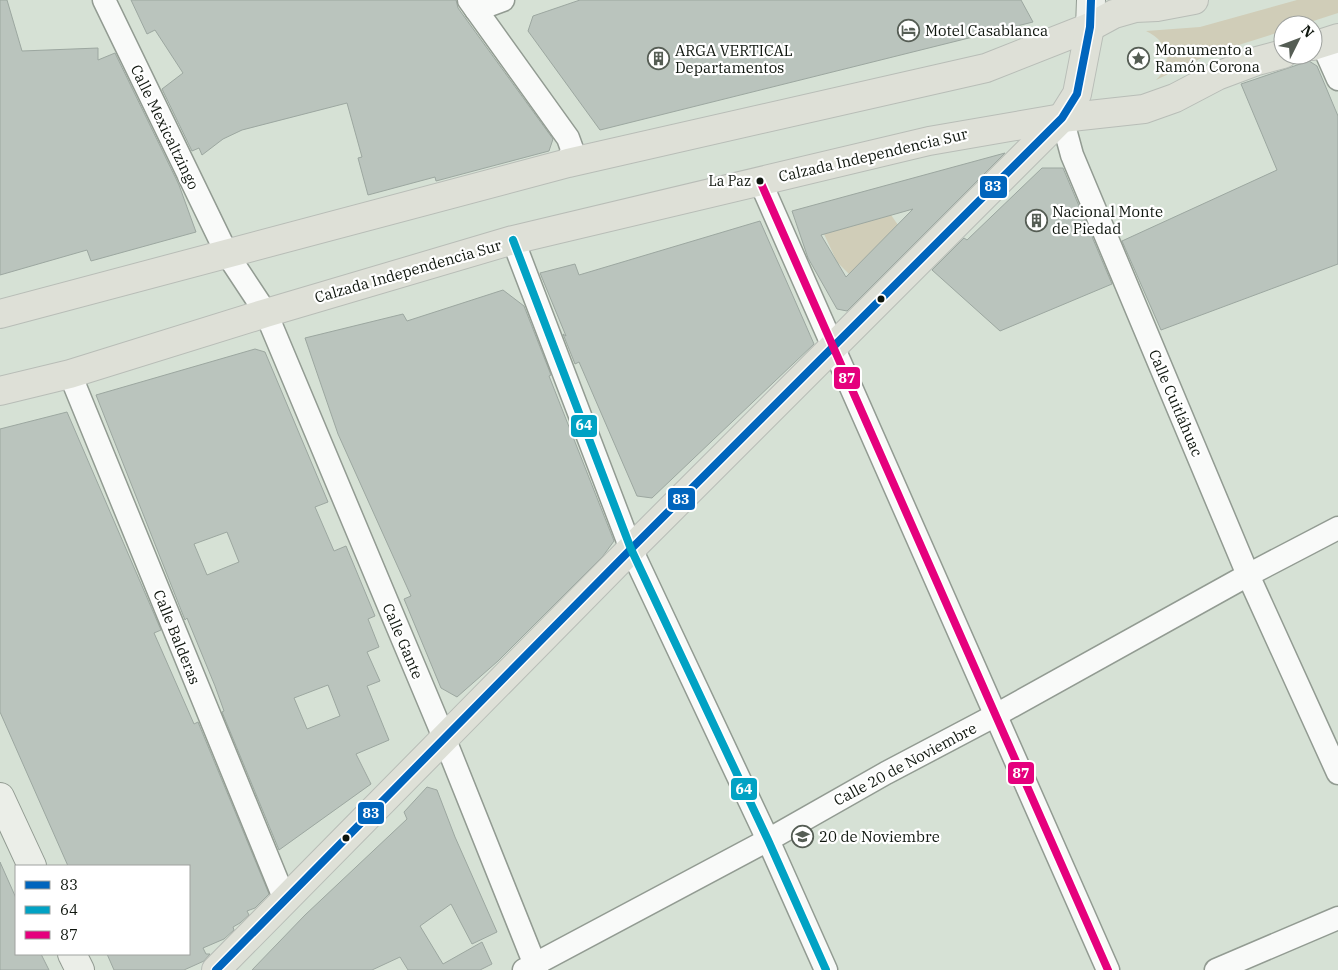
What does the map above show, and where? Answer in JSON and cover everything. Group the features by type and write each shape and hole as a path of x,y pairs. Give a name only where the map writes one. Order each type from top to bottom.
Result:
{"main road":[{"path":"0,314 568,163 986,68 1090,27 1134,4 1158,7 1194,0"},
{"path":"216,970 445,740 631,549 1062,118 1077,94 1090,27"},
{"name":"Calzada Independencia Sur","path":"0,391 70,374 266,313 513,240 929,141 1062,118 1144,109 1175,98 1233,70 1273,57"}],"street":[{"name":"Calle Mexicaltzingo","path":"104,0 227,254 266,313"},
{"path":"503,0 473,5 568,138 572,149 568,163"},
{"path":"1090,27 1091,0"},
{"path":"1324,42 1338,80"},
{"name":"Calle Cuitláhuac","path":"1062,118 1072,156 1248,574 1338,774"},
{"path":"760,181 1108,970"},
{"path":"513,240 631,549 768,840 826,970"},
{"name":"Calle Gante","path":"266,313 445,740 532,968"},
{"name":"Calle Balderas","path":"70,374 285,900"},
{"name":"Calle 20 de Noviembre","path":"532,968 768,840 886,773 996,715 1248,574 1338,528"},
{"path":"0,797 32,865"},
{"path":"1216,970 1338,918"},
{"path":"72,955 80,970"}],"shaded area":[{"path":"1297,0 1338,0 1338,13 1323,18 1323,15 1273,15 1273,34 1210,54 1156,80 1165,67 1166,53 1164,46 1159,40 1146,31 1200,27"},
{"path":"891,215 898,225 849,274 837,262 824,234"}],"building":[{"path":"0,0 7,0 22,51 98,48 98,60 115,53 179,185 196,232 91,261 87,250 0,275"},
{"path":"131,0 456,0 458,8 553,139 549,151 436,181 435,177 368,195 358,158 362,157 347,103 242,130 223,139 202,155 199,148 192,151 162,89 183,73 155,30 147,34"},
{"path":"580,0 1021,0 1033,22 600,130 528,31 533,16"},
{"path":"1297,65 1317,66 1338,116 1338,264 1161,330 1122,241 1277,170 1241,84"},
{"path":"1005,153 847,311 837,309 808,258 792,211","holes":["913,209 846,277 821,235"]},
{"name":"Nacional Monte de Piedad","path":"1042,168 1063,168 1112,284 1000,331 932,270 964,238 967,240"},
{"path":"760,221 814,344 652,498 637,496 579,362 575,364 563,334 566,336 540,273 575,264 579,275"},
{"path":"503,290 524,306 551,375 549,376 614,541 603,556 498,661 457,697 441,688 404,599 411,596 338,434 305,338 403,314 407,321"},
{"path":"255,349 265,352 328,502 315,507 334,551 346,546 375,616 368,619 379,647 367,652 380,681 367,686 389,740 356,754 371,784 279,850 222,712 224,711 215,686 187,618 185,620 96,395","holes":["227,532 239,562 207,575 194,544","328,685 340,716 307,729 294,698"]},
{"path":"67,412 161,630 154,633 194,724 198,722 269,894 255,908 247,911 249,915 233,927 234,930 224,939 203,948 206,954 210,954 204,961 184,970 114,970 107,955 190,955 190,865 68,865 0,712 0,429"},
{"path":"427,787 437,790 455,837 497,932 472,944 451,904 420,926 443,964 482,942 492,964 480,970 408,970 400,957 372,970 252,970 305,915 407,819 404,812"},
{"path":"0,862 15,896 15,955 42,955 49,970 0,970"}],"transit line":[{"name":"83","path":"216,970 631,549 1062,118 1077,94 1090,27 1091,0"},
{"name":"87","path":"760,181 1108,970"},
{"name":"64","path":"513,240 631,549 768,840 826,970"}],"place":[{"name":"Motel Casablanca","path":"909,30"},
{"name":"Monumento a Ramón Corona","path":"1139,58"},
{"name":"ARGA VERTICAL Departamentos","path":"659,59"},
{"name":"La Paz","path":"760,181"},
{"name":"Nacional Monte de Piedad","path":"1036,220"},
{"name":"20 de Noviembre","path":"803,836"}]}
